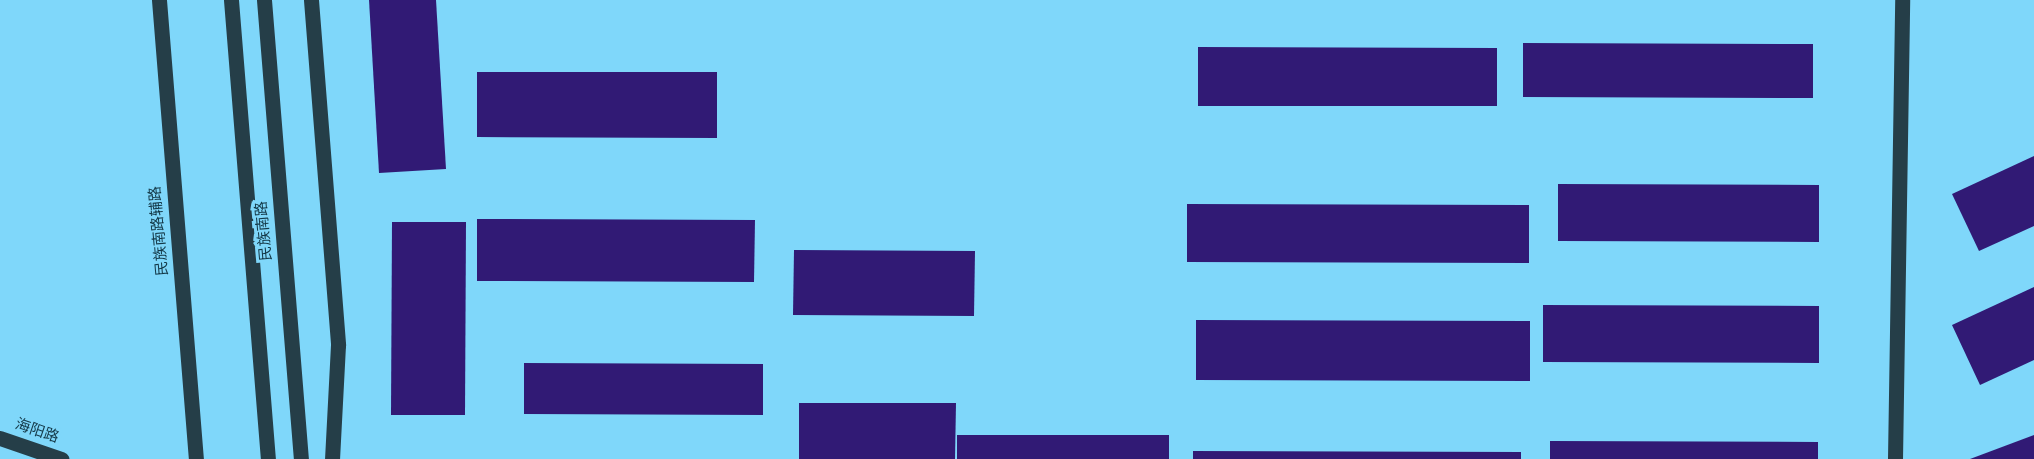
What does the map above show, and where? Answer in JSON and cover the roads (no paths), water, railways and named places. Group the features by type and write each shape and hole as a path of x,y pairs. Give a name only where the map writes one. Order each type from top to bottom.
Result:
{"main road":[{"name":"民族南路辅路","path":"159,0 196,459"},
{"name":"民族南路","path":"231,0 268,459"},
{"name":"民族南路","path":"264,0 301,459"},
{"path":"311,0 338,345 332,459"},
{"path":"1895,459 1902,0"},
{"name":"海阳路","path":"0,438 61,459"}]}
